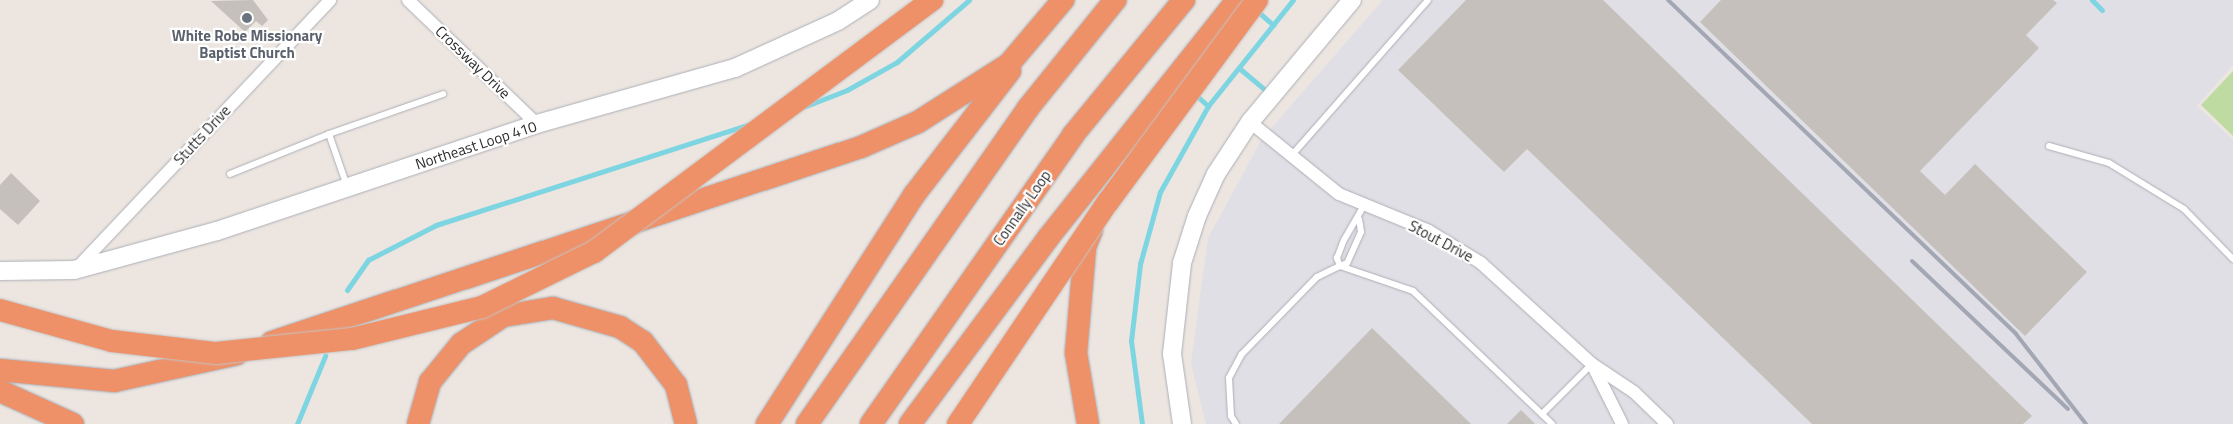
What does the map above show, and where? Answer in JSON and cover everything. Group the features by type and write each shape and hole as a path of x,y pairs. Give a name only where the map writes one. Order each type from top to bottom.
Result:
{"highway":[{"path":"0,310 112,341 216,353 352,339 482,307 594,252 932,0"},
{"path":"807,424 1017,124 1115,0"},
{"name":"Connally Loop","path":"871,424 1073,135 1184,0"},
{"path":"958,424 1108,202 1256,0"},
{"path":"0,370 114,381 209,363 861,147 918,122 1008,64 1062,1"},
{"path":"767,424 914,195 1062,1"},
{"path":"910,424 1048,238 1126,143 1236,1"},
{"path":"1088,424 1076,353 1085,247 1126,143"},
{"path":"418,424 430,382 461,344 503,316 553,308 620,327 643,342 676,385 686,424"},
{"path":"0,391 73,424"}],"main road":[{"name":"Northeast Loop 410","path":"0,271 74,270 217,231 537,124 735,68 838,21 870,0"},
{"path":"1182,424 1172,354 1182,263 1216,174 1250,122 1352,0"}],"street":[{"name":"Stutts Drive","path":"74,270 330,0"},
{"name":"Crossway Drive","path":"408,0 537,124"},
{"name":"Stout Drive","path":"1250,122 1339,194 1364,206 1429,231 1481,263 1592,364 1634,392 1667,424"},
{"name":"Stout Drive","path":"1592,364 1622,424"}],"lane":[{"path":"1292,155 1428,0"},
{"path":"230,174 329,134 443,94"},
{"path":"329,134 347,187"},
{"path":"2049,146 2109,163 2184,209 2233,259"},
{"path":"1236,424 1231,416 1229,378 1242,354 1317,277 1344,264 1361,232 1359,219 1364,206"},
{"path":"1359,219 1349,227 1337,258 1344,264 1413,292 1552,424"},
{"path":"1542,414 1592,364"}],"shaded area":[{"path":"1383,0 2233,0 2233,65 2197,106 2233,140 2233,424 1206,424 1191,364 1208,238 1262,139"}],"green space":[{"path":"2233,71 2233,136 2201,105"}],"building":[{"name":"White Robe Missionary Baptist Church","path":"253,0 268,20 262,26 256,21 245,32 211,1"},
{"path":"1466,0 1603,0 2032,416 2023,424 1812,424 1527,149 1504,172 1398,70"},
{"path":"1721,0 2053,0 2057,3 2026,35 2039,48 1920,171 1945,195 1975,164 2087,272 2025,336 1700,22"},
{"path":"11,173 40,201 18,225 0,209 0,185"},
{"path":"1372,328 1471,424 1279,424"},
{"path":"1521,410 1535,424 1507,424"}],"waterway":[{"path":"806,106 847,90 897,62 969,0"},
{"path":"1142,424 1131,341 1140,264 1160,192 1208,106 1293,0"},
{"path":"2092,0 2102,10"},
{"path":"1256,10 1273,25"},
{"path":"1239,68 1265,90"},
{"path":"1195,94 1208,106"},
{"path":"347,290 368,260 436,225 748,125"},
{"path":"297,424 325,356"}],"railway":[{"path":"1668,0 2016,334 2086,424"},
{"path":"1912,261 2068,409"}],"place":[{"name":"White Robe Missionary Baptist Church","path":"247,18"}]}
